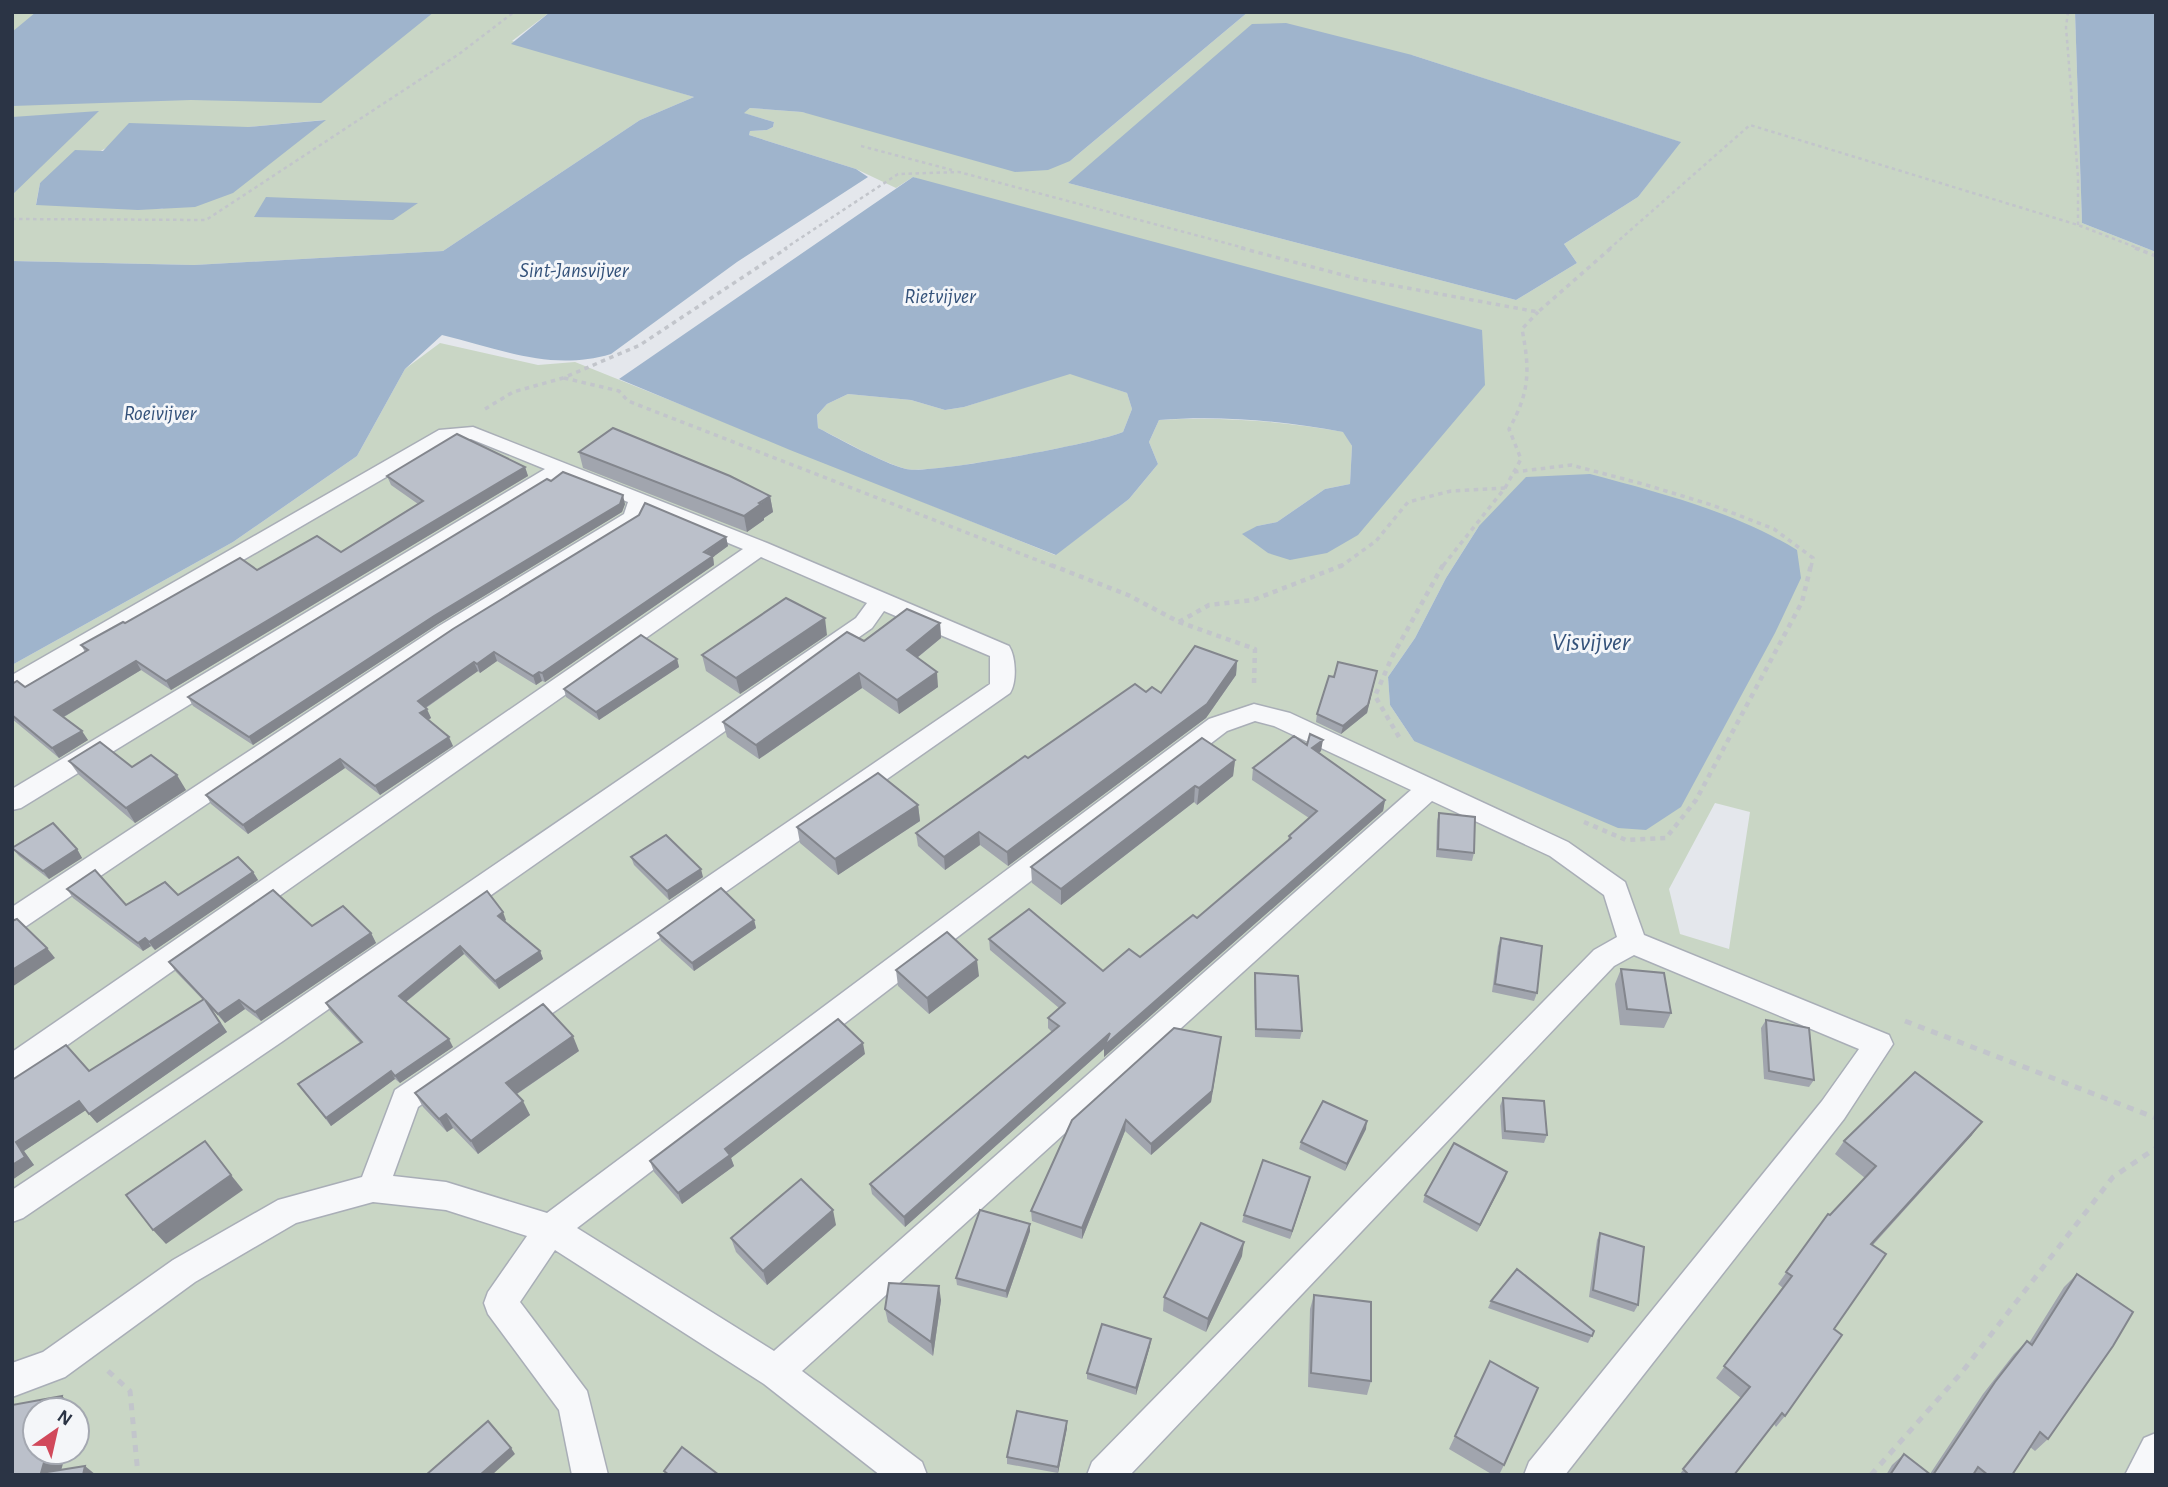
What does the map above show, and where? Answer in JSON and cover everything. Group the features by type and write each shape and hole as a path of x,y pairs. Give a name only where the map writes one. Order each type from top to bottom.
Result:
{"lane":[{"path":"12,686 446,434 473,433 759,548 1001,652 1002,687 406,1098 373,1188"},
{"path":"12,801 560,468"},
{"path":"12,921 447,631 633,517 639,499"},
{"path":"12,1068 759,548"},
{"path":"12,1208 285,1024 864,623 881,599"},
{"path":"590,1475 575,1403 500,1303 551,1229 1217,725 1254,712 1281,719 1559,849 1616,889 1632,942"},
{"path":"776,1372 1431,787"},
{"path":"1105,1475 1604,958 1632,942"},
{"path":"1542,1475 1832,1110 1878,1044 1632,942"},
{"path":"12,1380 53,1366 184,1271 289,1210 373,1188 446,1196 551,1229 776,1372 909,1475"},
{"path":"2143,1475 2156,1450"}],"path":[{"path":"12,219 206,220 459,54 514,12"},
{"path":"2068,12 2066,27 2078,177 2078,225"},
{"path":"1379,763 1407,751 1374,696 1392,657 1448,556 1505,488 1521,459 1509,429 1525,403 1530,363 1522,329 1749,125 2078,225 2156,256"},
{"path":"861,146 1358,279 1538,312"},
{"path":"446,434 513,392 563,378 640,345 898,174 959,172"},
{"path":"563,378 619,391 628,401 1128,595 1179,622 1255,649 1254,712"},
{"path":"1514,472 1571,465 1643,484 1712,505 1774,529 1813,558 1802,602 1696,800 1666,838 1626,840 1580,821"},
{"path":"1179,622 1209,605 1253,600 1337,569 1376,541 1408,502 1451,491 1505,488"},
{"path":"1871,1475 1962,1372 2113,1177 2156,1148"},
{"path":"53,1366 104,1367 130,1391 138,1475"}],"green space":[{"path":"12,12 550,12 512,41 694,97 640,120 443,251 194,265 12,261","holes":["324,120 162,209 36,204 40,183 108,147 248,127"]},
{"path":"1248,12 2075,12 2082,223 2156,252 2156,1475 12,1475 12,665 233,542 357,456 405,369 440,343 538,365 575,362 1055,555 1129,499 1158,464 1149,442 1159,420 1252,420 1344,432 1352,446 1350,484 1325,489 1277,522 1257,526 1268,553 1485,384 913,177 896,188 856,169 749,135 750,131 773,127 774,122 743,113 750,108 802,112 1070,161","holes":["1412,55 1680,142 1638,197 1564,244 1577,263 1516,300 1068,183","1479,526 1414,741 1390,705 1388,677 1415,638 1446,578","1715,803 1750,812 1729,949 1680,934 1669,889"]},
{"path":"1070,373 1127,393 1132,409 1123,432 1014,457 921,470 906,469 884,461 818,428 817,415 827,404 848,394 911,400 945,410 964,407"}],"water":[{"path":"36,12 434,12 321,103 191,100 12,106 12,32"},
{"path":"550,12 1248,12 1070,161 1048,170 1015,172 802,112 750,108 744,113 774,122 773,127 750,131 749,135 856,169 868,177 737,262 611,354 589,359 546,360 442,335 405,369 357,456 233,542 12,665 12,261 194,265 443,251 640,120 694,97 511,44"},
{"path":"2075,12 2156,12 2156,252 2082,223"},
{"path":"1286,23 1412,55 1681,142 1638,197 1564,244 1577,263 1516,300 1068,183 1252,24"},
{"path":"99,111 12,195 12,117"},
{"path":"326,120 233,193 195,207 138,210 36,205 40,183 75,150 103,151 129,123 248,127"},
{"name":"Rietvijver","path":"913,177 1482,330 1485,385 1358,535 1327,553 1290,560 1268,553 1242,534 1257,526 1277,522 1325,489 1350,484 1352,446 1343,432 1252,420 1159,420 1149,442 1158,464 1129,499 1056,555 619,379","holes":["1070,374 1127,393 1132,409 1123,432 1049,450 921,470 896,466 818,428 817,415 827,404 848,394 911,400 945,410 964,407"]},
{"path":"266,197 418,203 393,220 254,217"},
{"name":"Visvijver","path":"1590,474 1723,514 1797,550 1801,578 1775,633 1681,807 1646,830 1618,828 1414,741 1390,705 1388,677 1415,638 1446,578 1479,526 1526,477"}],"building":[{"path":"613,428 730,476 770,496 744,516 579,452"},
{"path":"457,434 525,467 166,681 136,661 54,710 82,731 52,748 12,715 12,684 17,681 25,687 88,650 81,645 240,558 257,570 317,536 341,552 423,501 387,476"},
{"path":"563,472 623,495 620,504 434,616 249,737 188,697 547,479 551,481"},
{"path":"645,503 726,537 704,552 713,556 542,673 533,676 494,652 477,664 474,662 418,701 427,709 420,713 449,737 375,786 340,759 243,825 206,795 453,629 639,515"},
{"path":"786,598 825,618 736,678 702,655"},
{"path":"907,609 940,623 907,650 937,672 897,700 859,673 756,745 723,722 847,632 864,641"},
{"path":"641,635 677,659 596,712 564,689"},
{"path":"1195,646 1237,661 1207,704 1007,852 979,832 944,857 916,833 1025,756 1028,758 1135,684 1146,692 1152,687 1161,693"},
{"path":"1338,662 1377,671 1368,705 1343,726 1317,714 1329,676 1334,677"},
{"path":"1310,734 1323,740 1312,748 1385,800 1104,1046 1110,1033 904,1217 870,1184 1059,1026 1048,1018 1065,1003 989,939 1029,909 1103,971 1129,949 1140,957 1193,915 1197,918 1291,838 1289,836 1317,811 1253,768 1294,736 1307,745"},
{"path":"1202,738 1235,760 1199,788 1195,786 1061,889 1031,867"},
{"path":"100,742 132,767 151,755 177,775 126,808 69,761"},
{"path":"878,773 918,805 835,859 797,827"},
{"path":"1439,813 1475,817 1474,853 1438,849"},
{"path":"53,823 77,849 43,871 12,848"},
{"path":"666,835 701,869 667,891 631,857"},
{"path":"238,857 253,872 149,942 145,938 138,943 67,889 95,870 126,905 165,882 178,895"},
{"path":"721,888 754,920 692,963 658,933"},
{"path":"273,890 312,926 343,906 371,933 255,1012 239,1000 218,1014 205,1000 220,1023 89,1114 79,1101 16,1142 25,1157 12,1165 12,1080 66,1045 89,1071 204,999 169,962"},
{"path":"487,891 503,912 498,916 540,951 495,981 460,946 399,996 449,1039 395,1076 391,1071 326,1118 298,1084 362,1042 326,1003"},
{"path":"17,919 47,948 12,970 12,921"},
{"path":"947,932 977,960 927,998 896,970"},
{"path":"1501,938 1542,946 1537,993 1495,984"},
{"path":"1621,969 1664,973 1671,1013 1627,1009"},
{"path":"1255,973 1298,976 1302,1031 1256,1029"},
{"path":"543,1004 573,1036 506,1083 523,1101 471,1141 446,1114 439,1119 415,1093"},
{"path":"838,1019 863,1043 725,1149 730,1155 678,1193 650,1161"},
{"path":"1766,1020 1809,1028 1814,1080 1769,1071"},
{"path":"1174,1028 1221,1037 1212,1091 1151,1144 1126,1120 1082,1228 1031,1211 1072,1120"},
{"path":"1915,1072 1982,1122 1871,1244 1886,1254 1834,1329 1842,1335 1785,1416 1782,1413 1734,1475 1689,1475 1683,1469 1750,1387 1724,1366 1792,1276 1786,1272 1828,1214 1830,1215 1876,1166 1844,1141"},
{"path":"1503,1098 1544,1101 1547,1135 1505,1131"},
{"path":"1323,1101 1367,1121 1347,1164 1301,1142"},
{"path":"205,1141 231,1175 153,1230 126,1195"},
{"path":"1454,1143 1507,1172 1480,1225 1425,1195"},
{"path":"1263,1160 1310,1177 1292,1231 1244,1215"},
{"path":"801,1179 833,1210 763,1271 731,1238"},
{"path":"980,1210 1030,1224 1006,1291 956,1278"},
{"path":"1201,1223 1244,1242 1208,1319 1164,1297"},
{"path":"1600,1233 1644,1247 1638,1305 1593,1290"},
{"path":"1517,1269 1594,1331 1592,1336 1491,1301"},
{"path":"2077,1274 2133,1312 2113,1346 2048,1439 2040,1432 2012,1475 1988,1475 1978,1467 1973,1475 1933,1475 1995,1382 2027,1341 2032,1345"},
{"path":"889,1283 939,1286 931,1342 885,1309"},
{"path":"1314,1295 1371,1302 1371,1381 1311,1373"},
{"path":"1102,1324 1151,1339 1136,1388 1087,1373"},
{"path":"1490,1361 1538,1388 1504,1465 1455,1436"},
{"path":"21,1403 21,1466 43,1466 41,1473 85,1466 83,1475 12,1475 12,1405"},
{"path":"1017,1411 1067,1421 1058,1467 1007,1457"},
{"path":"488,1421 511,1448 480,1475 426,1475"},
{"path":"682,1447 719,1475 669,1475 664,1471"},
{"path":"1904,1454 1931,1475 1890,1475"}],"water label":[{"name":"Sint-Jansvijver","path":"574,270"},
{"name":"Roeivijver","path":"160,413"}]}
